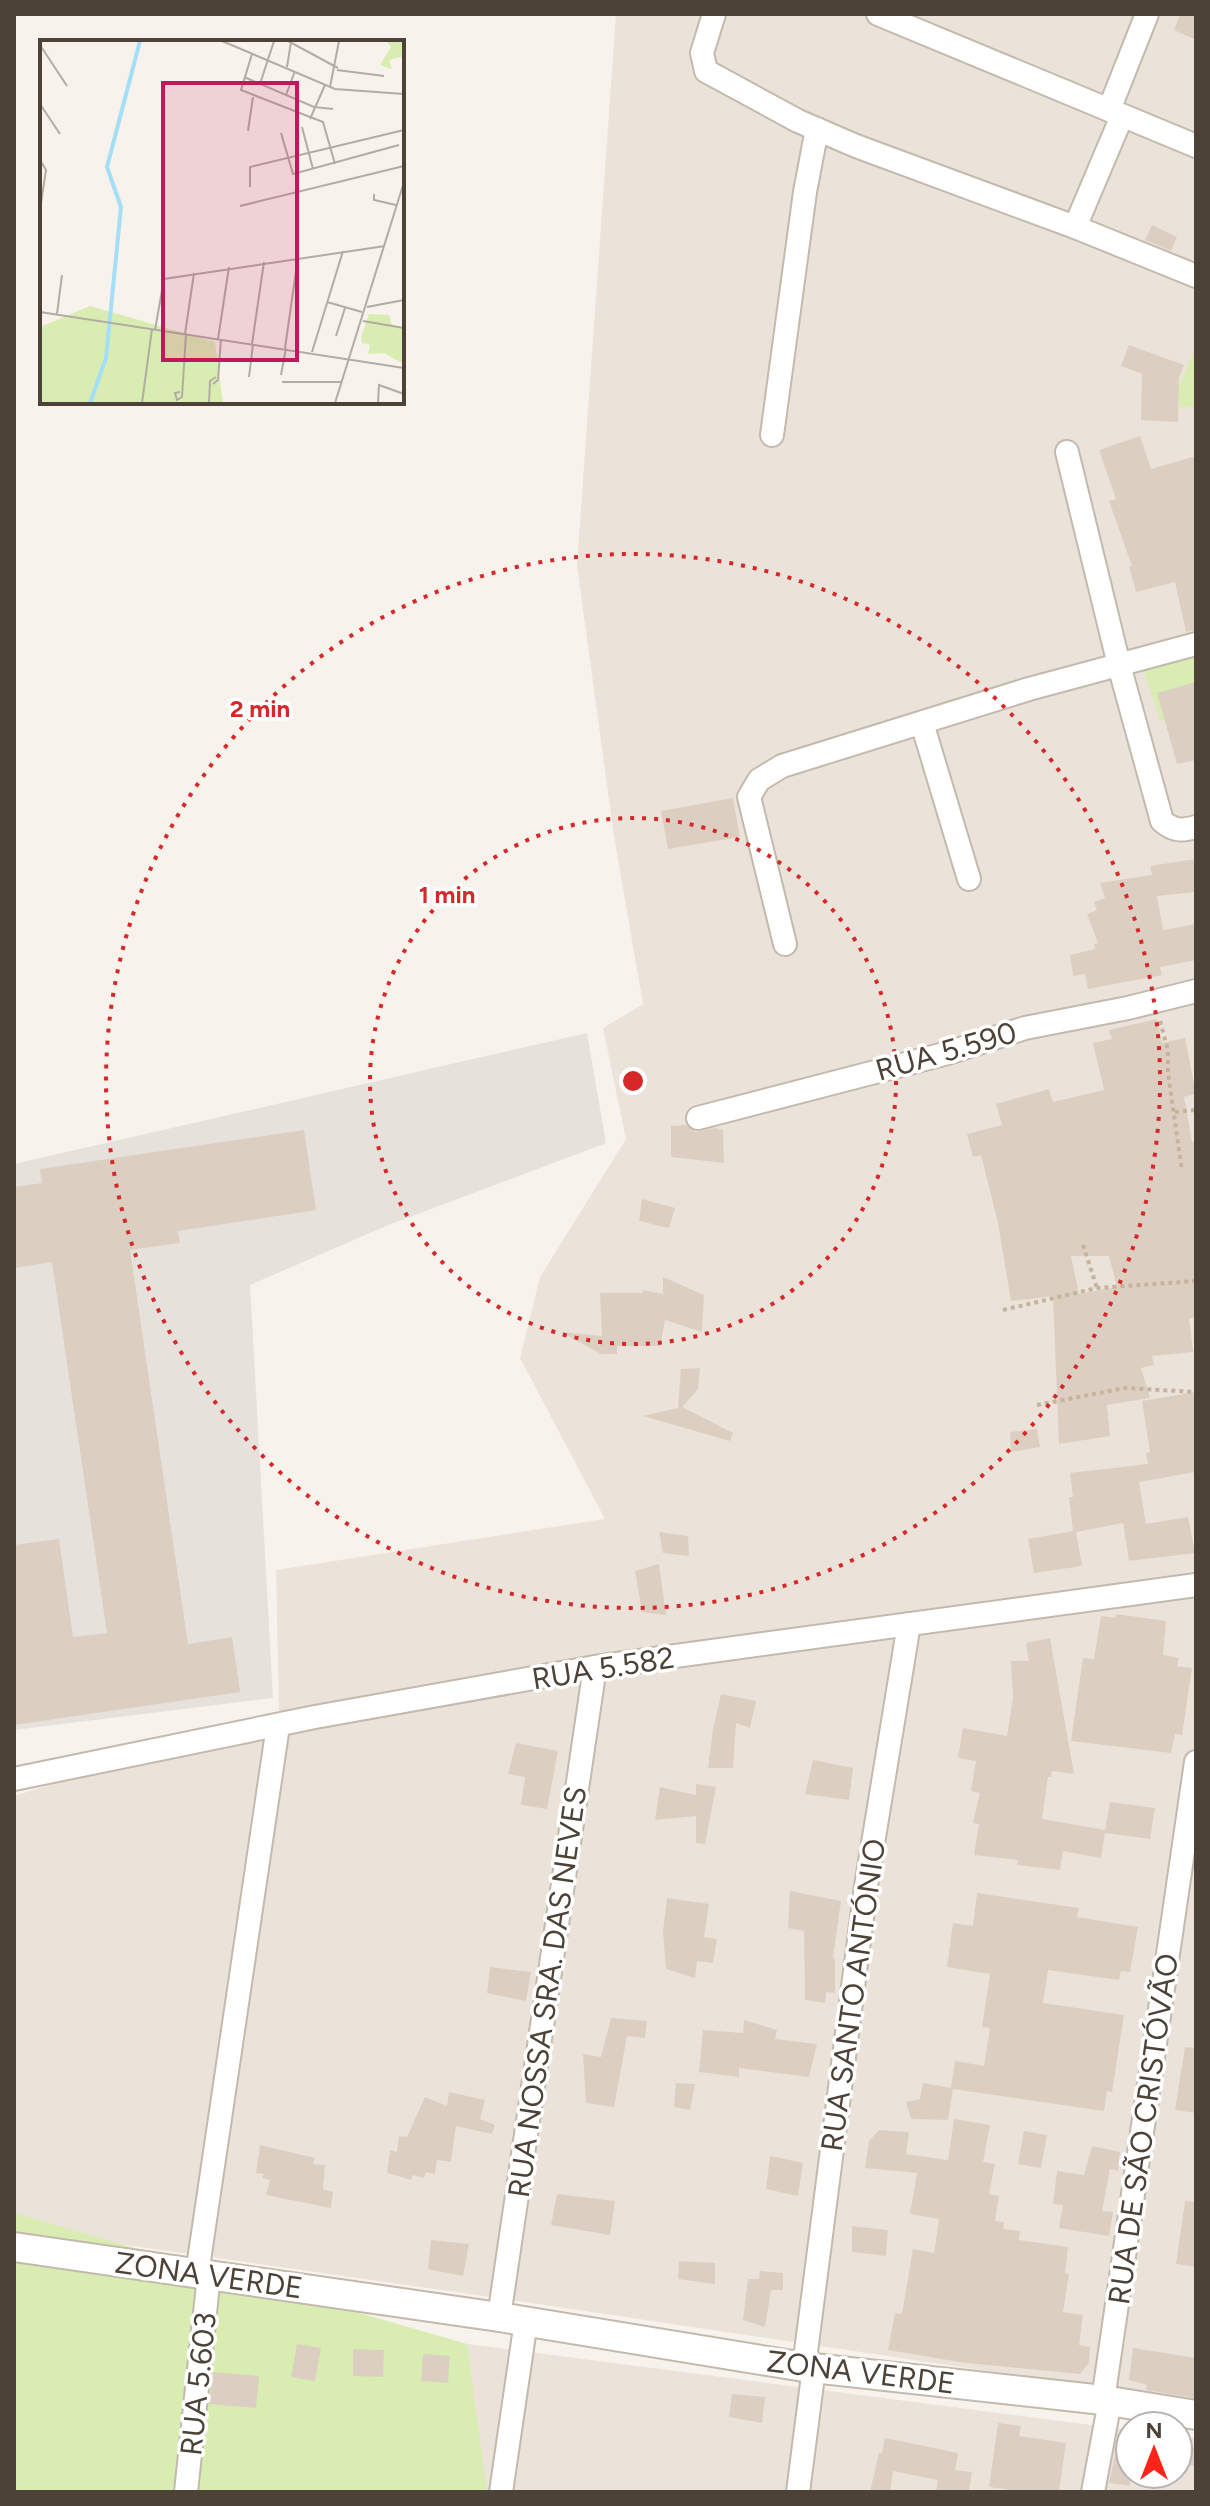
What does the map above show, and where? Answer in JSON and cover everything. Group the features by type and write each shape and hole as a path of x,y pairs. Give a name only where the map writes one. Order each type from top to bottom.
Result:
{"street":[{"path":"714,14 702,53 706,71 856,146 1075,227 1196,276"},
{"path":"880,14 1196,146"},
{"path":"1075,227 1147,14"},
{"path":"772,435 805,192 817,129"},
{"path":"1067,452 1119,665 1162,821 1172,829 1196,827"},
{"path":"785,944 749,797 759,780 782,766 1029,689 1196,644"},
{"path":"922,723 969,879"},
{"name":"RUA 5.590","path":"698,1118 948,1053 1025,1028 1196,991"},
{"name":"RUA 5.582","path":"14,1779 315,1717 595,1667 1196,1585"},
{"name":"RUA SANTO ANTÓNIO","path":"798,2492 809,2368 866,1886 909,1624"},
{"name":"RUA NOSSA SRA. DAS NEVES","path":"501,2492 513,2319 595,1667"},
{"name":"RUA 5.603","path":"186,2492 203,2274 278,1726"},
{"name":"RUA DE SÃO CRISTÓVÃO","path":"1093,2492 1196,1762"},
{"name":"ZONA VERDE","path":"14,2247 513,2319 809,2368 1106,2401 1196,2415"}],"path":[{"path":"1157,1001 1168,1050 1168,1073 1182,1171"},
{"path":"1175,1112 1196,1110"},
{"path":"1083,1245 1097,1288"},
{"path":"1003,1310 1097,1288 1196,1281"},
{"path":"1037,1405 1125,1388 1196,1392"}],"shaded area":[{"path":"616,14 1196,14 1196,2402 14,2229 14,1796 279,1714 276,1570 605,1519 520,1358 540,1277 626,1139 603,1028 643,1004 614,836 577,565"},
{"path":"587,1033 606,1143 386,1226 250,1285 273,1698 14,1730 14,1164"},
{"path":"14,2274 467,2344 1114,2428 1114,2490 1194,2490 1196,2438 1196,2492 14,2492"}],"green space":[{"path":"1196,347 1196,403 1192,407 1179,407 1179,386"},
{"path":"1196,649 1196,713 1161,721 1143,669"},
{"path":"14,2213 467,2344 487,2492 14,2492"}],"building":[{"path":"1180,14 1196,14 1196,40 1174,30"},
{"path":"1152,225 1177,237 1171,251 1145,240"},
{"path":"1129,345 1184,365 1179,377 1178,422 1141,420 1142,374 1121,366"},
{"path":"1140,436 1151,469 1196,456 1196,630 1186,632 1175,582 1136,592 1129,566 1132,566 1109,501 1116,499 1099,450"},
{"path":"1196,682 1196,760 1177,764 1157,693"},
{"path":"733,798 740,837 668,849 661,811"},
{"path":"1196,859 1196,892 1157,896 1163,930 1196,924 1196,960 1160,967 1162,975 1088,989 1085,974 1073,976 1070,955 1095,949 1094,944 1098,943 1087,914 1097,910 1094,902 1105,898 1100,883 1152,875 1150,866"},
{"path":"1157,1019 1162,1043 1185,1038 1196,1094 1184,1097 1192,1142 1196,1142 1196,1318 1189,1318 1193,1352 1152,1356 1154,1365 1141,1368 1150,1398 1107,1405 1110,1436 1059,1444 1053,1296 1011,1301 998,1223 981,1155 973,1157 967,1134 1002,1125 996,1104 1049,1089 1053,1102 1104,1090 1093,1043 1112,1039 1109,1030","holes":["1071,1256 1109,1256 1117,1287 1079,1294"]},
{"path":"687,1125 695,1132 715,1128 723,1130 724,1163 671,1157 671,1126"},
{"path":"304,1130 316,1210 178,1231 180,1243 130,1250 188,1644 232,1637 240,1692 14,1725 14,1545 59,1539 73,1637 107,1633 52,1262 14,1268 14,1187 42,1183 40,1169"},
{"path":"642,1199 675,1208 669,1228 639,1221"},
{"path":"663,1277 704,1295 702,1332 665,1320 660,1346 617,1346 617,1354 601,1354 561,1332 602,1336 600,1293 642,1293 643,1290 663,1294"},
{"path":"700,1368 698,1389 682,1407 733,1433 730,1441 643,1416 678,1408 681,1369"},
{"path":"1196,1392 1196,1472 1139,1482 1146,1524 1188,1517 1195,1553 1129,1561 1123,1523 1076,1532 1082,1566 1034,1573 1028,1539 1073,1531 1070,1473 1148,1464 1146,1453 1150,1452 1142,1401"},
{"path":"1037,1429 1040,1447 1011,1452 1010,1432"},
{"path":"659,1532 688,1536 689,1556 663,1553"},
{"path":"659,1564 666,1615 642,1612 635,1571"},
{"path":"1116,1614 1166,1621 1163,1655 1179,1658 1177,1666 1192,1668 1182,1735 1175,1734 1171,1753 1071,1741 1083,1658 1094,1659 1101,1616 1115,1618"},
{"path":"1050,1638 1074,1774 1052,1771 1051,1777 1048,1777 1042,1819 1105,1830 1110,1802 1155,1808 1150,1839 1105,1833 1101,1858 1063,1851 1060,1870 1017,1865 1018,1860 974,1855 979,1824 973,1823 980,1793 971,1791 976,1761 958,1758 963,1728 1007,1736 1013,1698 1011,1661 1029,1661 1026,1643"},
{"path":"721,1694 756,1701 750,1728 736,1723 733,1768 708,1768 713,1729"},
{"path":"516,1743 558,1751 547,1809 521,1805 525,1777 508,1774"},
{"path":"813,1760 853,1768 849,1800 805,1794"},
{"path":"696,1784 716,1787 705,1844 696,1843 696,1816 655,1820 660,1787 696,1795"},
{"path":"790,1891 841,1901 833,1958 835,1993 826,1992 825,2003 805,2000 804,1931 788,1928"},
{"path":"977,1893 1079,1908 1077,1917 1138,1927 1130,1972 1121,1971 1119,1980 1048,1970 1043,2003 1124,2015 1112,2092 1107,2091 1104,2111 953,2089 948,2120 911,2119 906,2102 920,2099 923,2083 951,2088 955,2061 984,2066 990,2028 982,2027 990,1974 947,1967 953,1923 973,1926"},
{"path":"667,1898 709,1904 704,1937 717,1939 713,1963 697,1961 695,1978 666,1969 663,1932"},
{"path":"490,1967 531,1972 526,2001 487,1993"},
{"path":"611,2018 647,2021 645,2038 627,2036 614,2107 586,2103 583,2054 601,2057"},
{"path":"744,2020 777,2030 775,2039 817,2044 809,2077 739,2068 739,2077 699,2072 703,2030 743,2033"},
{"path":"1185,2047 1196,2048 1196,2113 1175,2110"},
{"path":"676,2083 695,2084 690,2110 674,2107"},
{"path":"449,2092 485,2100 480,2119 495,2125 492,2134 456,2126 451,2162 437,2160 435,2174 426,2172 424,2178 412,2175 412,2180 387,2173 390,2150 397,2152 399,2136 407,2137 425,2097 447,2106"},
{"path":"954,2119 990,2125 983,2162 995,2164 989,2194 999,2196 995,2221 1004,2222 1003,2229 1020,2231 1019,2240 1068,2247 1065,2273 1069,2274 1063,2312 1083,2315 1079,2345 1090,2347 1089,2363 1080,2374 966,2363 888,2350 895,2313 902,2314 913,2249 934,2253 939,2219 910,2214 917,2173 865,2168 869,2141 879,2130 909,2132 906,2154 948,2160"},
{"path":"1024,2131 1047,2135 1041,2168 1018,2164"},
{"path":"260,2145 315,2158 313,2164 325,2165 323,2189 333,2192 331,2208 266,2195 270,2180 262,2178 264,2174 256,2173"},
{"path":"1092,2146 1120,2152 1118,2171 1110,2169 1102,2211 1113,2212 1109,2236 1059,2228 1063,2205 1053,2204 1057,2171 1084,2175"},
{"path":"770,2156 803,2163 798,2196 766,2189"},
{"path":"557,2194 615,2201 610,2235 551,2225"},
{"path":"1185,2201 1196,2202 1196,2267 1176,2264"},
{"path":"852,2226 888,2230 886,2256 852,2252"},
{"path":"431,2240 469,2244 463,2276 428,2269"},
{"path":"679,2261 715,2263 715,2284 678,2279"},
{"path":"760,2271 783,2273 783,2290 771,2290 765,2327 743,2320 748,2279 759,2279"},
{"path":"297,2344 321,2348 315,2381 291,2377"},
{"path":"1133,2348 1196,2358 1195,2398 1146,2390 1147,2385 1129,2380"},
{"path":"353,2349 384,2350 383,2377 353,2376"},
{"path":"423,2354 450,2356 448,2383 421,2381"},
{"path":"213,2372 259,2376 256,2408 209,2404"},
{"path":"732,2394 765,2397 762,2423 729,2417"},
{"path":"998,2423 1021,2426 1019,2436 1066,2443 1059,2492 1025,2492 989,2487"},
{"path":"885,2438 958,2453 955,2470 972,2472 969,2492 936,2492 938,2480 893,2471 890,2492 870,2492"},
{"path":"1114,2460 1114,2484 1109,2483"}]}
